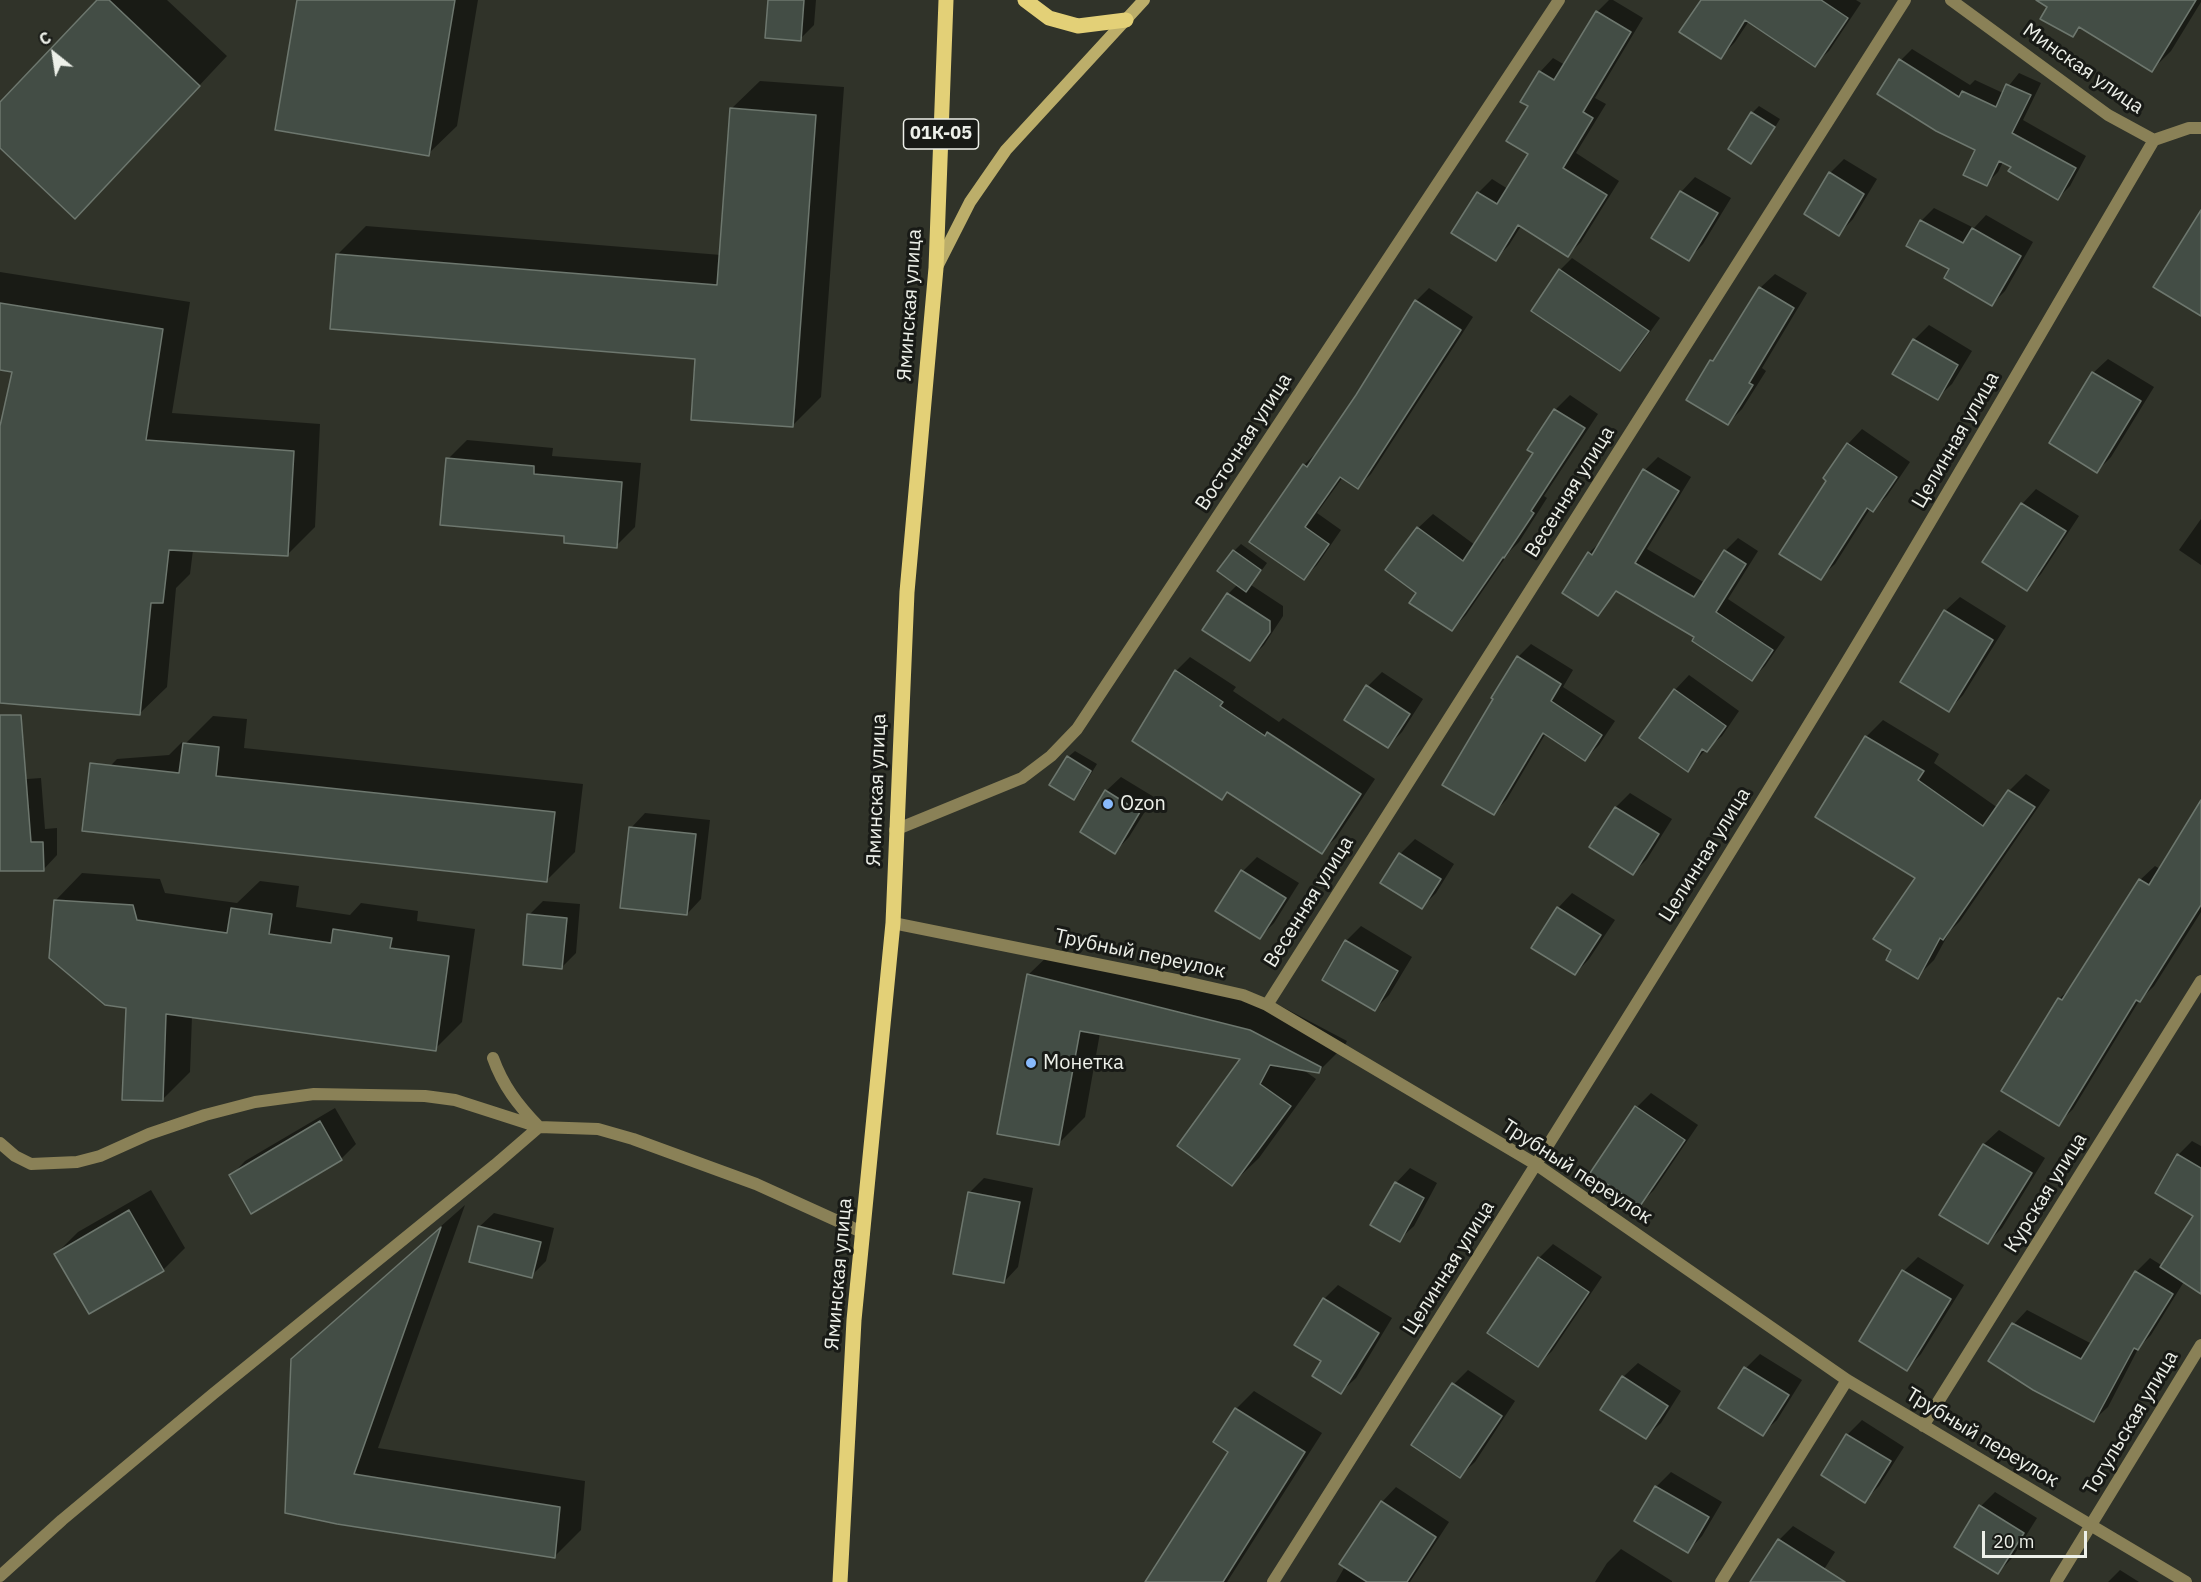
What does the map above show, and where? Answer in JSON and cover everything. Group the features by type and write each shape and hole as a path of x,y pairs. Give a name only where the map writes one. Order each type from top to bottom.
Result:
{"main road":[{"name":"Яминская улица","path":"840,1582 854,1320 893,922 895,830 907,592 936,268 946,0"},
{"path":"1025,0 1049,18 1078,26 1126,20"},
{"path":"936,268 970,202 1006,150 1144,0"}],"street":[{"name":"Восточная улица","path":"895,830 1022,778 1052,756 1077,729 1559,0"},
{"name":"Весенняя улица","path":"1267,1005 1905,0"},
{"name":"Минская улица","path":"1951,0 2108,115 2154,140 2189,128 2201,128"},
{"name":"Целинная улица","path":"1273,1582 1537,1165 1844,666 2154,140"},
{"name":"Трубный переулок","path":"893,922 1176,980 1243,995 1267,1005 1537,1165 1847,1380 2186,1582"},
{"name":"Курская улица","path":"1923,1426 2201,981"},
{"path":"493,1059 505,1086 516,1103 538,1127"},
{"path":"0,1143 15,1156 31,1164 77,1162 100,1156 149,1134 205,1115 255,1102 314,1095 425,1096 455,1100 538,1127 598,1129 633,1139 756,1184 864,1233"},
{"path":"0,1576 108,1480 495,1166 538,1127"},
{"name":"Тогульская улица","path":"2056,1582 2201,1345"},
{"path":"1720,1582 1847,1380"}],"building":[{"path":"97,0 109,0 200,86 75,219 0,148 0,102"},
{"path":"297,0 455,0 429,156 275,130"},
{"path":"768,0 804,0 801,41 765,38"},
{"path":"1701,0 1821,0 1848,18 1815,67 1745,20 1721,59 1679,32"},
{"path":"2036,0 2196,0 2152,72 2079,27 2073,37 2040,19 2047,7"},
{"path":"1596,11 1631,32 1583,112 1593,118 1563,168 1607,195 1568,257 1518,225 1496,261 1451,233 1477,192 1497,204 1528,154 1506,141 1528,106 1520,102 1539,71 1554,80"},
{"path":"1899,59 1959,97 1962,91 1996,107 2006,84 2031,95 2012,133 2076,168 2058,200 2008,171 2011,167 1999,161 1987,186 1963,175 1975,150 1936,131 1877,94"},
{"path":"730,108 816,115 793,427 691,420 695,359 330,329 336,254 717,285"},
{"path":"1751,112 1775,127 1751,164 1728,149"},
{"path":"1829,172 1864,194 1839,236 1804,214"},
{"path":"1680,191 1718,213 1689,261 1651,238"},
{"path":"2201,210 2201,316 2153,287"},
{"path":"1920,220 1963,243 1972,228 2021,256 1992,306 1944,278 1949,269 1906,246"},
{"path":"1559,269 1649,331 1620,371 1531,311"},
{"path":"1759,287 1794,308 1749,383 1753,385 1728,425 1686,400"},
{"path":"1415,300 1461,330 1358,489 1340,477 1305,527 1329,544 1304,580 1249,542 1303,464 1307,467 1356,395"},
{"path":"0,303 163,329 146,440 294,451 288,556 169,550 163,603 151,603 140,715 0,703 0,426 12,372 0,370"},
{"path":"1913,339 1958,365 1938,400 1892,374"},
{"path":"2092,372 2141,401 2097,473 2049,443"},
{"path":"1554,409 1585,428 1531,511 1534,513 1452,631 1409,603 1416,593 1385,570 1417,527 1463,561 1533,453 1527,450"},
{"path":"1847,443 1897,477 1873,512 1867,508 1821,580 1779,554 1826,481 1823,478"},
{"path":"446,458 534,466 534,474 622,482 617,548 564,543 564,536 440,525"},
{"path":"1643,469 1679,491 1635,563 1694,597 1724,550 1746,564 1716,612 1773,650 1752,681 1692,641 1694,637 1616,591 1598,616 1562,593 1588,552 1592,555"},
{"path":"2021,503 2066,531 2027,591 1982,562"},
{"path":"1233,550 1261,570 1246,592 1217,571"},
{"path":"1227,593 1270,621 1270,632 1250,661 1202,630"},
{"path":"1944,610 1993,640 1949,712 1900,682"},
{"path":"1517,656 1561,684 1551,701 1602,735 1585,761 1543,733 1494,815 1442,785"},
{"path":"1175,670 1223,702 1220,706 1265,736 1267,732 1361,794 1322,854 1227,792 1222,800 1132,741"},
{"path":"1366,685 1410,714 1388,748 1344,720"},
{"path":"1674,689 1726,726 1707,752 1702,749 1688,772 1639,738"},
{"path":"0,715 21,715 31,842 43,842 44,871 0,871"},
{"path":"1865,736 1924,771 1918,780 1983,826 2008,790 2035,807 1943,940 1940,938 1918,979 1886,960 1891,950 1873,939 1915,878 1815,817"},
{"path":"183,743 219,747 216,776 555,812 547,882 82,831 90,763 179,773"},
{"path":"1067,756 1091,771 1074,800 1049,785"},
{"path":"1105,790 1140,812 1115,854 1080,832"},
{"path":"2201,800 2201,905 2140,1002 2136,1000 2059,1126 2001,1091 2058,998 2062,1000 2139,879 2149,885"},
{"path":"1615,807 1659,834 1633,875 1589,847"},
{"path":"629,827 696,834 687,915 620,908"},
{"path":"1399,853 1441,879 1422,909 1380,883"},
{"path":"1241,870 1286,898 1260,939 1215,911"},
{"path":"54,900 133,905 137,920 227,933 231,908 272,914 269,934 331,943 333,929 392,938 390,948 449,956 436,1051 166,1014 163,1101 122,1100 126,1008 105,1005 49,958"},
{"path":"1557,907 1601,935 1575,975 1531,948"},
{"path":"527,914 567,918 562,969 523,965"},
{"path":"1345,940 1398,971 1375,1011 1322,980"},
{"path":"1027,974 1250,1030 1321,1067 1319,1073 1270,1065 1260,1084 1291,1106 1232,1186 1177,1146 1240,1059 1080,1031 1059,1145 997,1134"},
{"path":"1635,1106 1685,1140 1640,1206 1590,1173"},
{"path":"320,1121 342,1160 251,1214 229,1175"},
{"path":"1983,1144 2032,1173 1988,1244 1939,1215"},
{"path":"2177,1154 2201,1168 2201,1294 2160,1267 2193,1216 2155,1193"},
{"path":"1395,1182 1424,1198 1400,1242 1370,1225"},
{"path":"968,1192 1020,1202 1004,1283 953,1274"},
{"path":"129,1210 164,1271 89,1314 54,1254"},
{"path":"478,1226 541,1242 532,1278 469,1262"},
{"path":"441,1227 354,1474 560,1507 555,1558 337,1524 285,1513 291,1359"},
{"path":"1538,1257 1589,1292 1538,1367 1487,1333"},
{"path":"1902,1270 1951,1299 1907,1371 1859,1341"},
{"path":"2135,1271 2173,1294 2138,1350 2134,1348 2094,1422 2033,1390 1988,1361 2012,1323 2081,1359"},
{"path":"1323,1298 1379,1333 1341,1394 1312,1376 1321,1361 1294,1345"},
{"path":"1744,1367 1789,1395 1763,1436 1718,1408"},
{"path":"1622,1376 1668,1406 1646,1439 1600,1410"},
{"path":"1452,1383 1502,1416 1460,1478 1411,1445"},
{"path":"1235,1408 1305,1452 1223,1582 1145,1582 1228,1452 1213,1442"},
{"path":"1846,1434 1891,1461 1865,1503 1821,1475"},
{"path":"1655,1486 1709,1517 1688,1553 1634,1521"},
{"path":"1381,1501 1436,1537 1407,1582 1367,1582 1339,1564"},
{"path":"1979,1505 2024,1533 1998,1574 1954,1547"},
{"path":"1778,1539 1845,1582 1750,1582"}],"place":[{"name":"Ozon","path":"1108,804"},
{"name":"Монетка","path":"1031,1063"}]}
